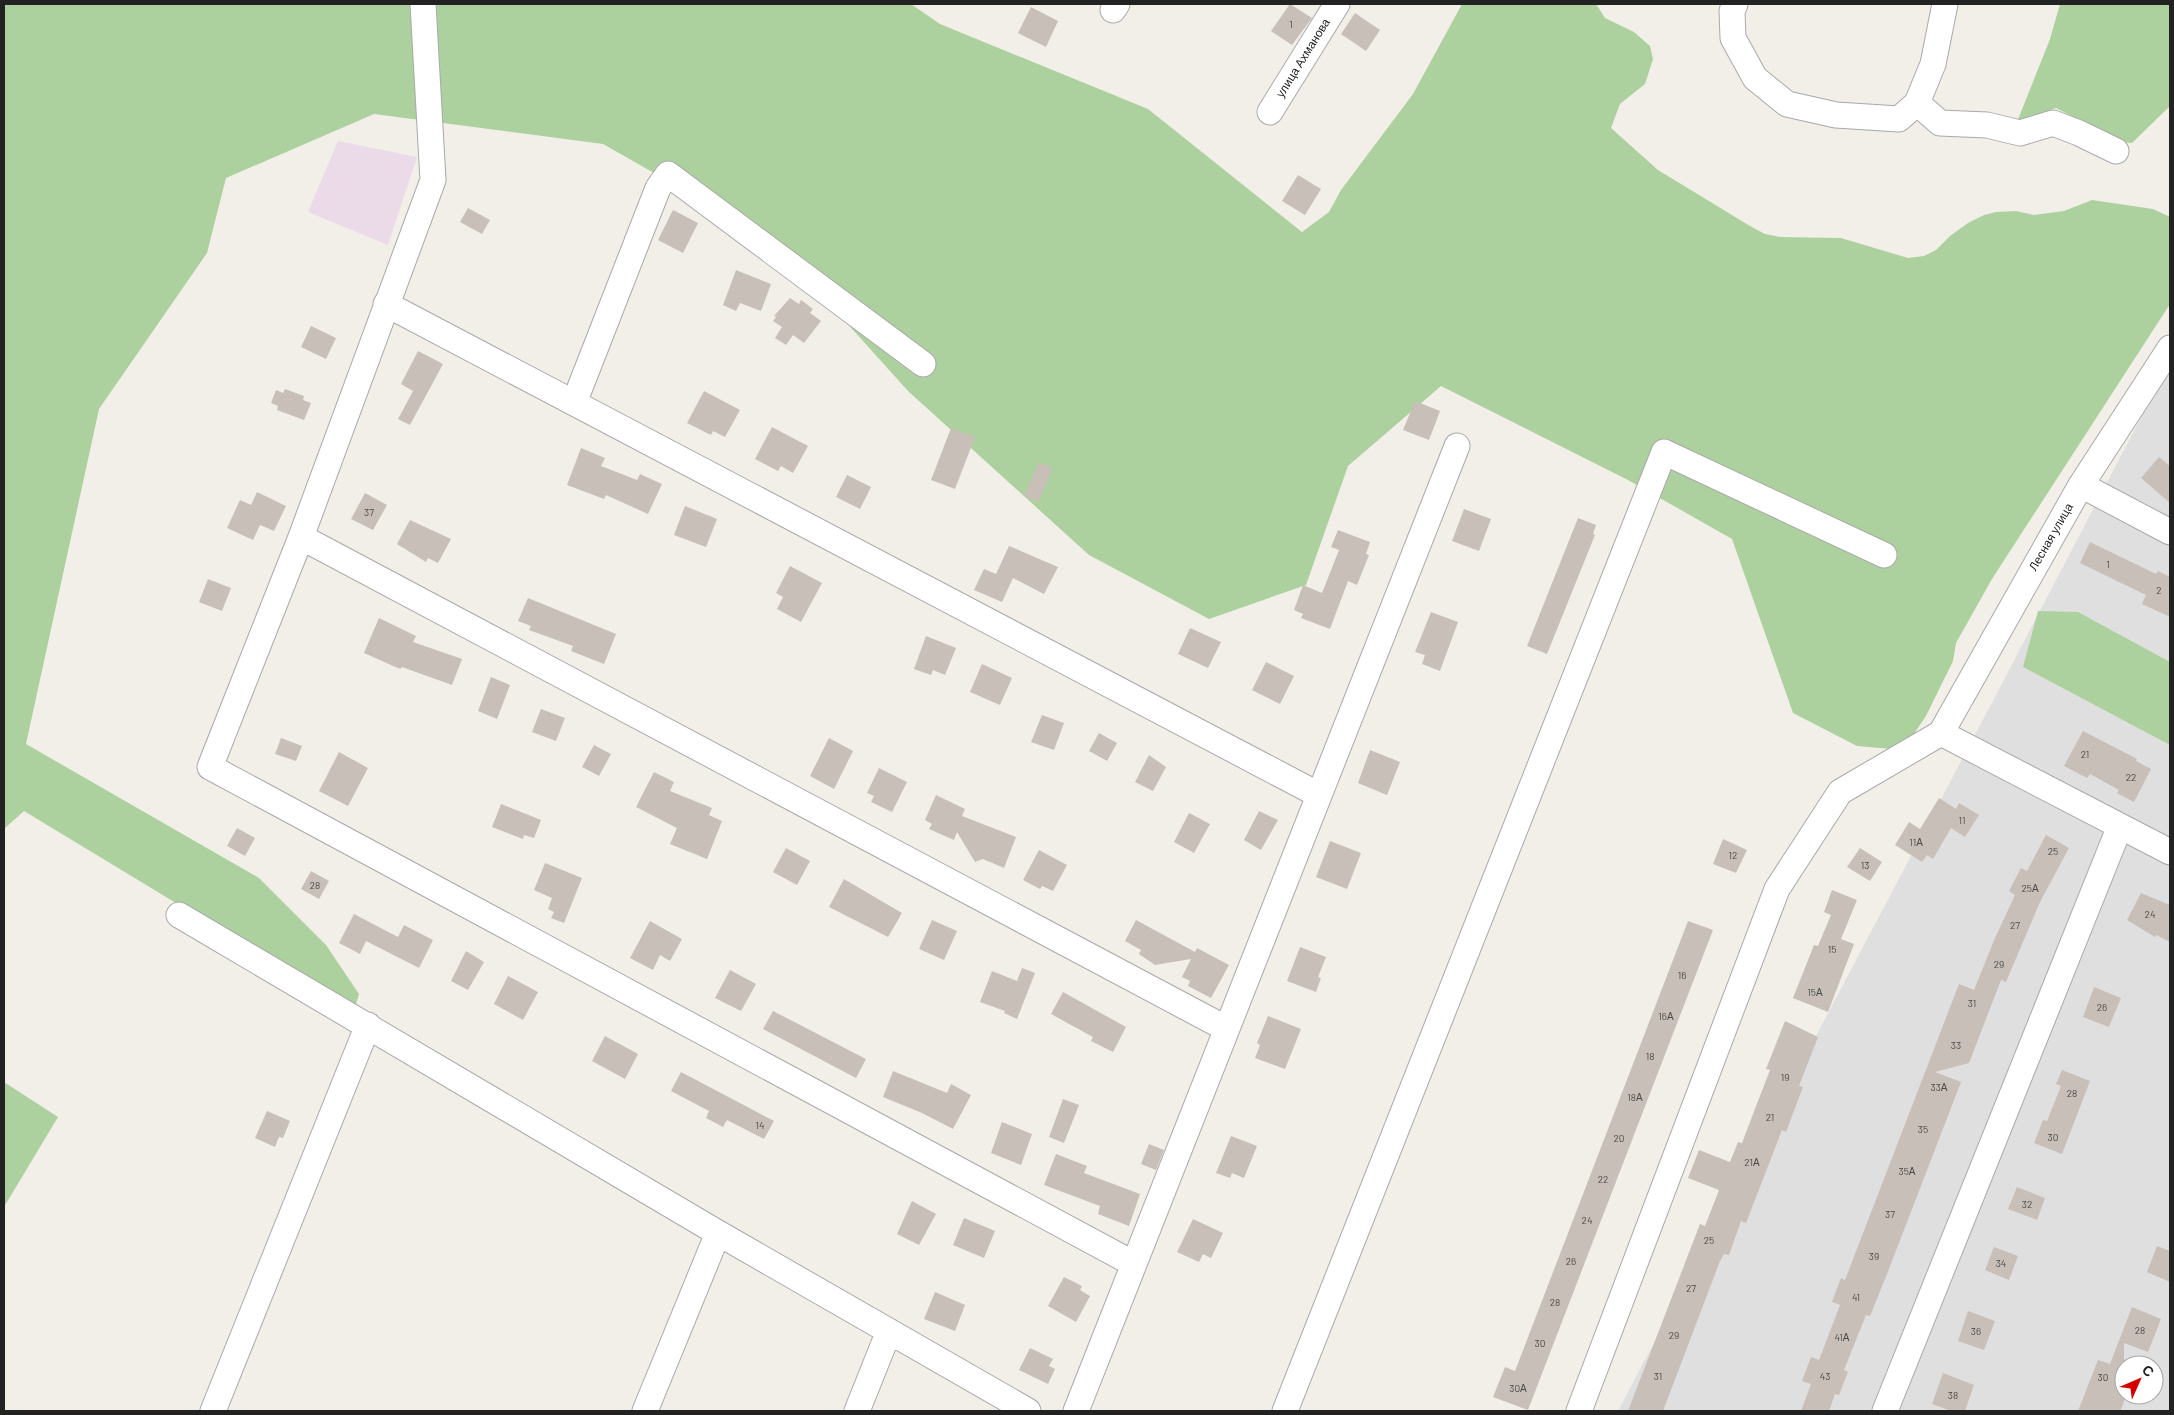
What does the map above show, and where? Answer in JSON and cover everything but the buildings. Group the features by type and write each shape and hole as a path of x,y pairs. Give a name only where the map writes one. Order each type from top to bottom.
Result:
{"street":[{"path":"423,4 433,180 301,537 210,767 1134,1264"},
{"name":"улица Ахманова","path":"1270,112 1337,4"},
{"path":"1735,4 1732,11 1733,38 1755,78 1787,104 1836,115 1899,119 1917,103 1933,64 1946,4"},
{"path":"1917,103 1940,123 1987,125 2020,133 2053,123 2116,151"},
{"path":"574,403 658,188 668,174 923,364"},
{"path":"386,304 1319,795"},
{"name":"Лесная улица","path":"1941,732 2081,486 2170,348"},
{"path":"1076,1411 1457,446"},
{"path":"1285,1411 1664,452 1884,555"},
{"path":"2081,486 2170,532"},
{"path":"301,537 1227,1029"},
{"path":"1579,1411 1777,889 1840,792 1941,732 2170,852"},
{"path":"1885,1411 2120,826"},
{"path":"179,915 718,1233 1028,1411"},
{"path":"212,1411 368,1025"},
{"path":"644,1411 718,1233"},
{"path":"857,1411 889,1331"}],"shaded area":[{"path":"338,141 417,157 388,245 308,212"},
{"path":"2170,362 2170,1411 1618,1411 1996,695"}],"green space":[{"path":"4,4 911,4 940,24 1148,109 1302,232 1329,212 1341,190 1413,94 1462,4 1596,4 1605,18 1634,32 1650,46 1653,59 1645,84 1620,104 1611,128 1658,170 1765,234 1780,237 1841,238 1908,258 1924,256 1936,250 1950,236 1968,223 1984,215 1996,212 2016,211 2034,215 2064,211 2092,200 2153,209 2170,217 2170,304 1992,579 1956,643 1953,661 1926,716 1903,750 1857,746 1793,713 1732,539 1628,480 1441,386 1348,466 1306,585 1209,619 1089,555 908,391 772,240 603,144 374,114 226,178 207,253 99,409 26,744 259,878 326,945 359,994 354,1011 24,811 4,829"},
{"path":"2060,4 2170,4 2170,106 2132,143 2122,142 2056,108 2017,122 2050,39"},
{"path":"2038,611 2078,612 2170,662 2170,745 2023,667"},
{"path":"4,1082 58,1117 4,1207"}]}
